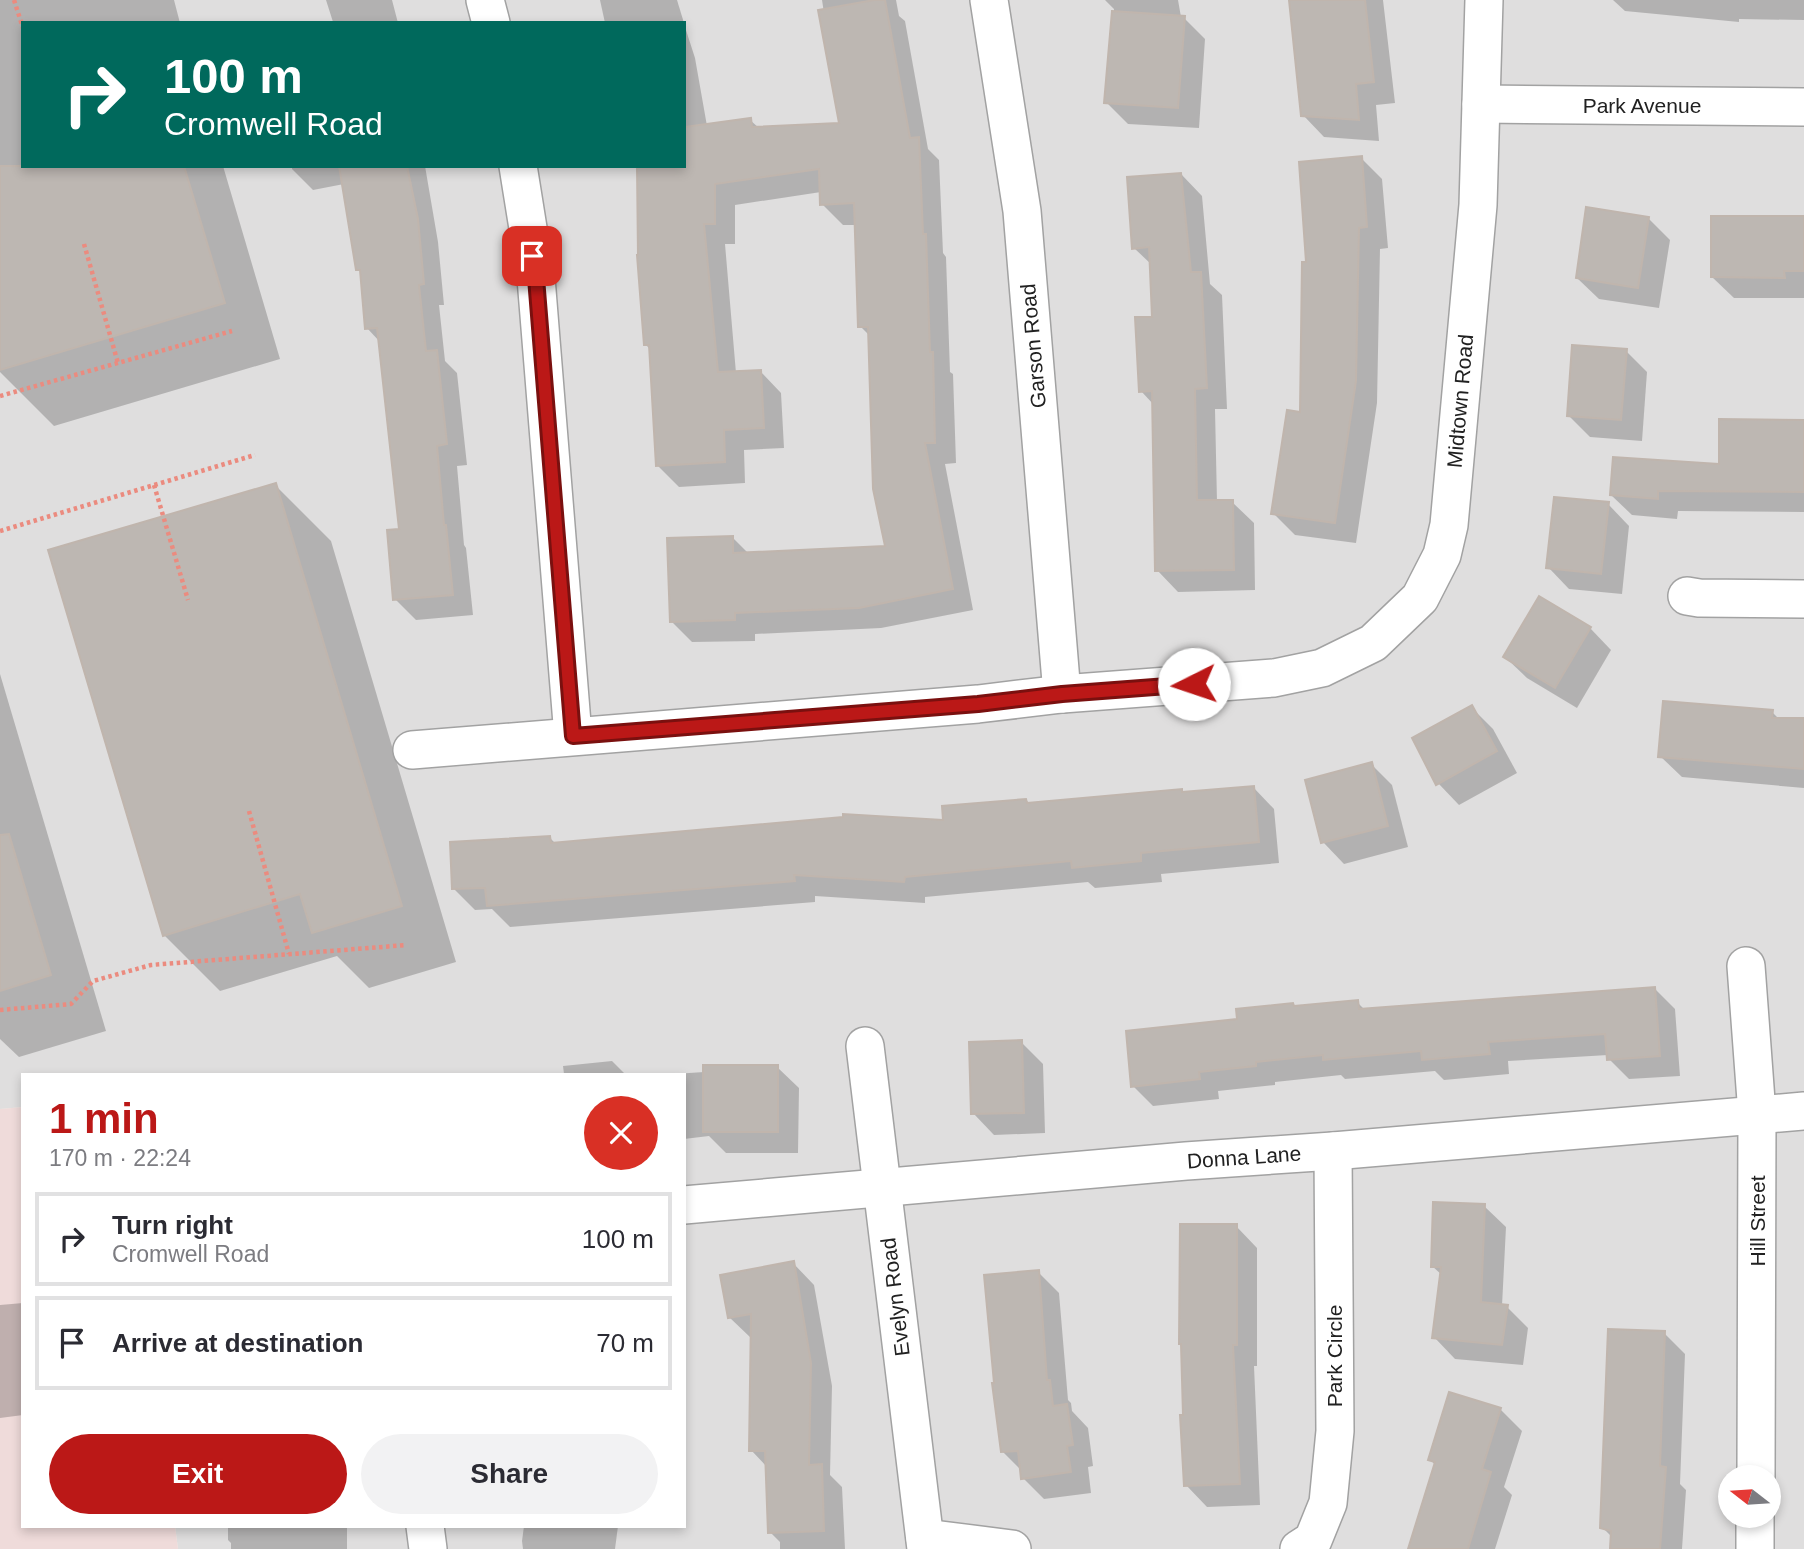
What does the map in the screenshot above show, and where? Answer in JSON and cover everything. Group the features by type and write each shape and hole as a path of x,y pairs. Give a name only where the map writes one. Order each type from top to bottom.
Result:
{"street":[{"path":"485,0 490,21"},
{"name":"Garson Road","path":"989,0 1022,211 1062,694"},
{"name":"Midtown Road","path":"412,750 1274,678 1322,668 1374,643 1420,598 1441,555 1449,525 1478,205 1485,0"},
{"name":"Park Avenue","path":"1480,104 1804,107"},
{"path":"518,168 536,278 573,736"},
{"path":"1687,596 1804,599"},
{"name":"Hill Street","path":"1745,966 1757,1114 1756,1465"},
{"name":"Evelyn Road","path":"865,1046 925,1544"},
{"name":"Donna Lane","path":"686,1205 1804,1111"},
{"name":"Park Circle","path":"1299,1549 1313,1540 1328,1503 1335,1431 1334,1151"},
{"path":"425,1528 428,1549"},
{"path":"1755,1528 1755,1549"},
{"path":"925,1544 1012,1549"}],"path":[{"path":"14,0 21,22"},
{"path":"84,244 118,363"},
{"path":"0,396 232,331"},
{"path":"0,531 255,455"},
{"path":"154,485 188,600"},
{"path":"249,811 289,954"},
{"path":"0,1010 71,1004 93,981 151,965 407,945"}],"shaded area":[{"path":"0,0 1804,0 1804,1549 178,1549 175,1528 686,1528 686,1073 21,1073 21,1107 0,1109"},
{"path":"21,1107 21,1528 175,1528 178,1549 0,1549 0,1109"}],"building":[{"path":"885,0 910,138 919,137 930,352 933,352 935,443 925,443 953,589 859,608 735,613 735,620 670,622 667,538 733,536 733,553 885,546 873,489 868,327 858,327 854,203 820,205 819,169 715,184 715,224 704,224 718,372 761,370 764,428 724,430 725,462 656,466 649,345 644,345 637,255 637,168 686,168 686,127 751,118 752,127 839,123 818,10"},
{"path":"1289,0 1365,0 1374,82 1356,84 1359,120 1301,116"},
{"path":"1112,11 1185,16 1178,108 1104,103"},
{"path":"1362,156 1367,227 1359,228 1356,381 1335,523 1271,514 1287,410 1300,412 1302,262 1306,262 1299,162"},
{"path":"0,166 185,168 225,303 0,370"},
{"path":"339,168 407,168 418,219 424,284 419,285 426,351 437,350 447,444 437,446 453,595 393,600 387,530 399,529 377,328 365,329 360,270 356,270"},
{"path":"1181,173 1191,272 1201,272 1207,388 1195,389 1197,500 1233,500 1234,570 1155,571 1152,391 1139,392 1135,317 1152,317 1149,247 1132,249 1127,177"},
{"path":"1586,207 1649,217 1638,288 1576,278"},
{"path":"1711,216 1804,216 1804,271 1784,271 1785,278 1711,277"},
{"path":"1572,345 1627,349 1621,420 1567,416"},
{"path":"1719,419 1804,420 1804,492 1658,491 1658,499 1610,495 1613,457 1719,464"},
{"path":"276,483 402,906 312,933 300,894 163,936 48,550"},
{"path":"1554,497 1609,502 1601,574 1546,568"},
{"path":"1539,596 1591,627 1555,688 1503,657"},
{"path":"1663,701 1773,710 1772,718 1804,718 1804,769 1658,757"},
{"path":"1472,705 1497,751 1436,785 1412,738"},
{"path":"1372,762 1388,826 1321,843 1305,780"},
{"path":"1254,786 1259,842 1141,853 1141,861 1072,868 1071,861 905,877 904,882 794,875 795,881 487,906 485,888 452,889 450,842 550,836 551,843 843,817 843,814 943,820 942,806 1026,799 1027,803 1182,789 1182,792"},
{"path":"9,834 51,975 0,991 0,835"},
{"path":"1655,987 1660,1056 1607,1060 1605,1034 1488,1042 1490,1054 1422,1060 1421,1051 1323,1060 1323,1055 1256,1062 1256,1066 1199,1072 1200,1079 1131,1087 1126,1031 1237,1019 1236,1009 1358,1000 1359,1009"},
{"path":"1022,1040 1024,1113 971,1114 969,1042"},
{"path":"703,1065 778,1065 778,1132 703,1132"},
{"path":"1433,1202 1485,1204 1481,1302 1508,1305 1502,1345 1432,1338 1441,1267 1431,1267"},
{"path":"1180,1224 1237,1224 1237,1345 1233,1345 1240,1484 1184,1486 1180,1415 1183,1415 1179,1344"},
{"path":"794,1261 811,1363 809,1465 822,1464 824,1531 768,1533 765,1451 749,1451 751,1314 728,1318 720,1275"},
{"path":"1039,1270 1047,1380 1050,1380 1053,1406 1067,1404 1073,1445 1067,1446 1071,1472 1021,1479 1018,1451 1001,1452 992,1383 984,1275"},
{"path":"1608,1329 1665,1331 1660,1466 1666,1467 1660,1549 1610,1549 1611,1531 1600,1528"},
{"path":"1449,1392 1501,1408 1482,1469 1491,1472 1468,1549 1408,1549 1435,1462 1428,1460"}],"route":[{"path":"532,256 536,278 573,736 1194,684"}]}
